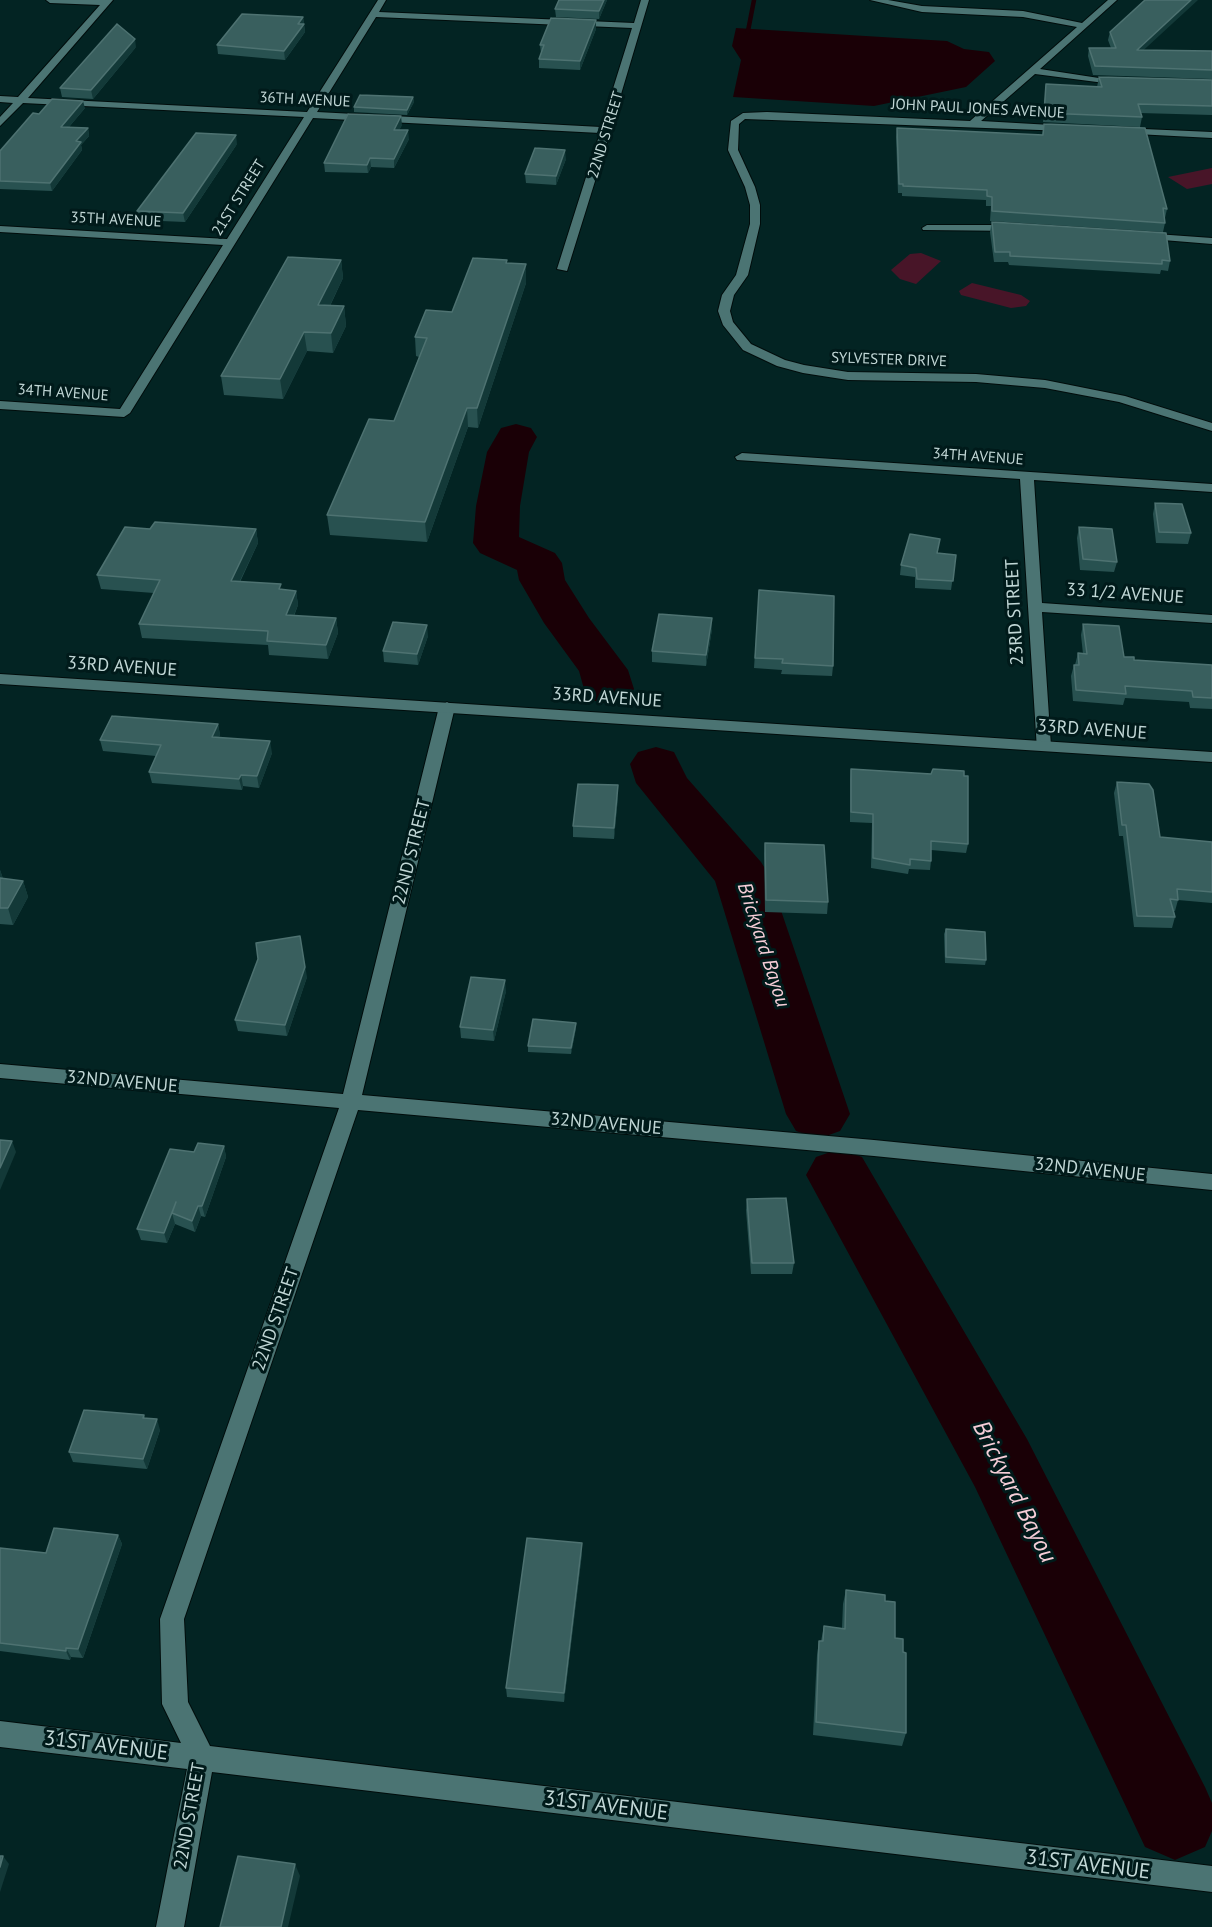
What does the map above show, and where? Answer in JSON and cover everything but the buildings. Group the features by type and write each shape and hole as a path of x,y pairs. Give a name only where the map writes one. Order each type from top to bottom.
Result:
{"street":[{"path":"50,0 108,1"},
{"name":"21ST STREET","path":"124,413 308,115 382,0"},
{"name":"22ND STREET","path":"563,270 608,130 645,0"},
{"path":"874,0 922,9 1023,14 1084,26"},
{"path":"972,124 1113,0"},
{"path":"0,123 108,1"},
{"path":"373,14 638,26"},
{"path":"1034,71 1079,79 1126,82"},
{"name":"36TH AVENUE","path":"0,99 608,130"},
{"name":"JOHN PAUL JONES AVENUE","path":"743,116 767,115 1080,129"},
{"name":"SYLVESTER DRIVE","path":"743,116 734,123 733,150 750,187 755,205 755,224 746,264 728,295 724,311 727,324 747,347 781,363 827,374 1003,380 1081,390 1212,427"},
{"path":"1104,130 1212,135"},
{"path":"927,228 985,226 1032,230"},
{"name":"35TH AVENUE","path":"0,229 229,242"},
{"path":"1128,236 1212,241"},
{"name":"34TH AVENUE","path":"0,405 124,413"},
{"name":"34TH AVENUE","path":"742,458 1212,488"},
{"name":"23RD STREET","path":"1027,477 1042,746"},
{"name":"33 1/2 AVENUE","path":"1035,607 1212,619"},
{"name":"33RD AVENUE","path":"0,679 1212,757"},
{"name":"22ND STREET","path":"170,1927 202,1758 175,1704 172,1619 351,1101 447,707"},
{"name":"32ND AVENUE","path":"0,1071 874,1148 1212,1182"},
{"name":"31ST AVENUE","path":"0,1734 1212,1879"}],"shaded area":[{"path":"736,28 947,41 964,49 989,52 995,61 966,87 874,106 733,97 741,60 732,46"},
{"path":"1212,168 1212,184 1187,189 1168,177"},
{"path":"921,253 941,261 916,284 900,279 891,270 910,254"},
{"path":"972,283 1021,295 1030,301 1026,306 1011,308 961,295 959,291"}],"waterway":[{"path":"748,31 754,0"},
{"name":"Brickyard Bayou","path":"516,437 508,452 498,506 496,543 539,563 542,580 568,623 603,670 609,689"},
{"name":"Brickyard Bayou","path":"656,764 662,783 741,875 818,1114"},
{"name":"Brickyard Bayou","path":"839,1175 1001,1463 1175,1817"}]}
